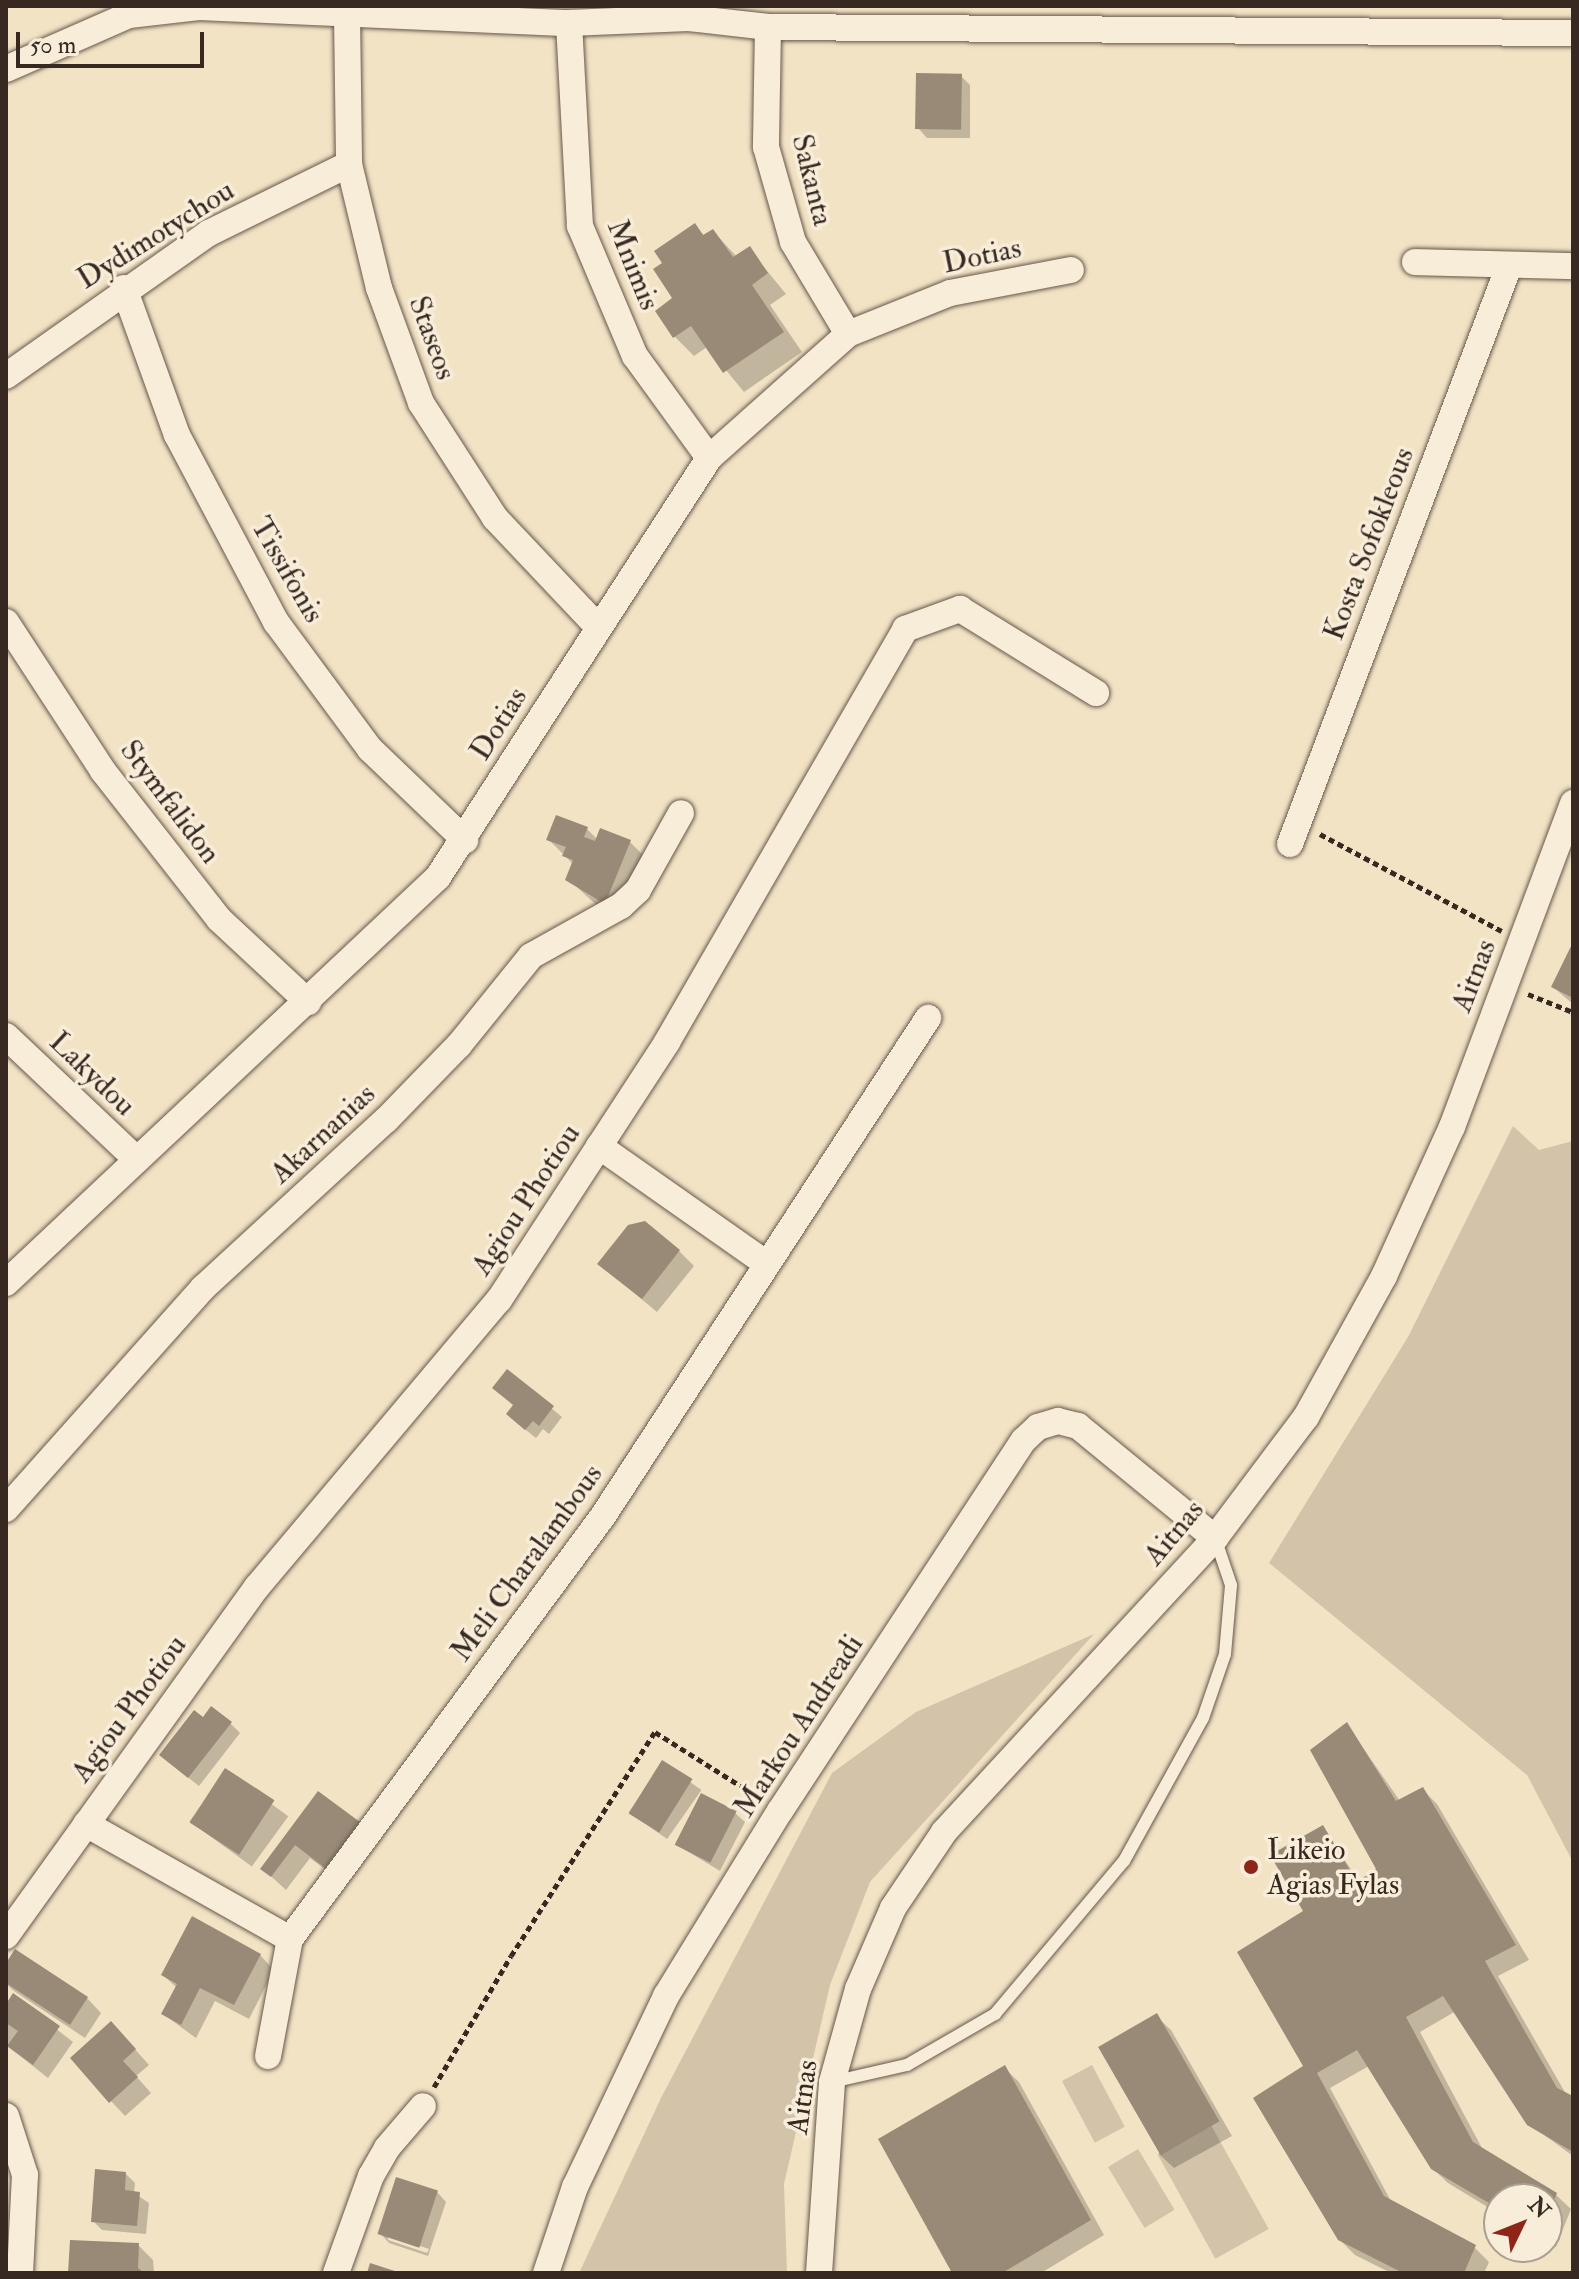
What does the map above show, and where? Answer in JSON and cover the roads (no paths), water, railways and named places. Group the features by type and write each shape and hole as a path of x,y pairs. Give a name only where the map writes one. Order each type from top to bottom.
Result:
{"street":[{"path":"6,69 129,15 199,7 347,15 420,13 569,23 688,12 768,27 1019,16 1247,17 1573,33"},
{"name":"Staseos","path":"347,15 349,164 379,288 421,403 495,518 597,626"},
{"name":"Mnimis","path":"569,23 580,226 635,356 709,458"},
{"name":"Sakanta","path":"768,27 766,147 793,242 848,334"},
{"name":"Dydimotychou","path":"6,376 124,288 209,233 349,164"},
{"path":"1415,262 1573,266"},
{"name":"Kosta Sofokleous","path":"1294,833 1509,266"},
{"name":"Dotias","path":"6,1283 135,1158 308,1002 438,877 465,840 597,626 709,458 848,334 950,293 1071,270"},
{"name":"Tissifonis","path":"124,288 177,435 276,622 370,749 465,840"},
{"name":"Agiou Photiou","path":"6,1936 257,1587 499,1300 667,1042 905,629 960,609 1096,693"},
{"name":"Stymfalidon","path":"6,622 103,771 219,919 308,1002"},
{"name":"Aitnas","path":"819,2273 832,2082 858,1989 893,1908 944,1832 1215,1538 1306,1417 1384,1276 1452,1127 1573,803"},
{"name":"Akarnanias","path":"6,1509 203,1288 386,1120 459,1045 531,956 621,906 638,890 681,813"},
{"name":"Meli Charalambous","path":"290,1939 603,1516 928,1018"},
{"name":"Lakydou","path":"6,1036 135,1158"},
{"path":"599,1146 767,1264"},
{"name":"Markou Andreadi","path":"546,2273 575,2187 666,1996 780,1811 997,1477 1038,1427 1058,1421 1078,1426 1215,1538"},
{"path":"86,1824 290,1939 268,2056"},
{"path":"336,2273 371,2176 423,2106"},
{"path":"6,2116 25,2175 20,2273"}],"lane":[{"path":"832,2082 907,2065 995,2014 1124,1861 1203,1718 1225,1654 1231,1585 1215,1538"}],"place":[{"name":"Likeio Agias Fylas","path":"1251,1867"}]}
